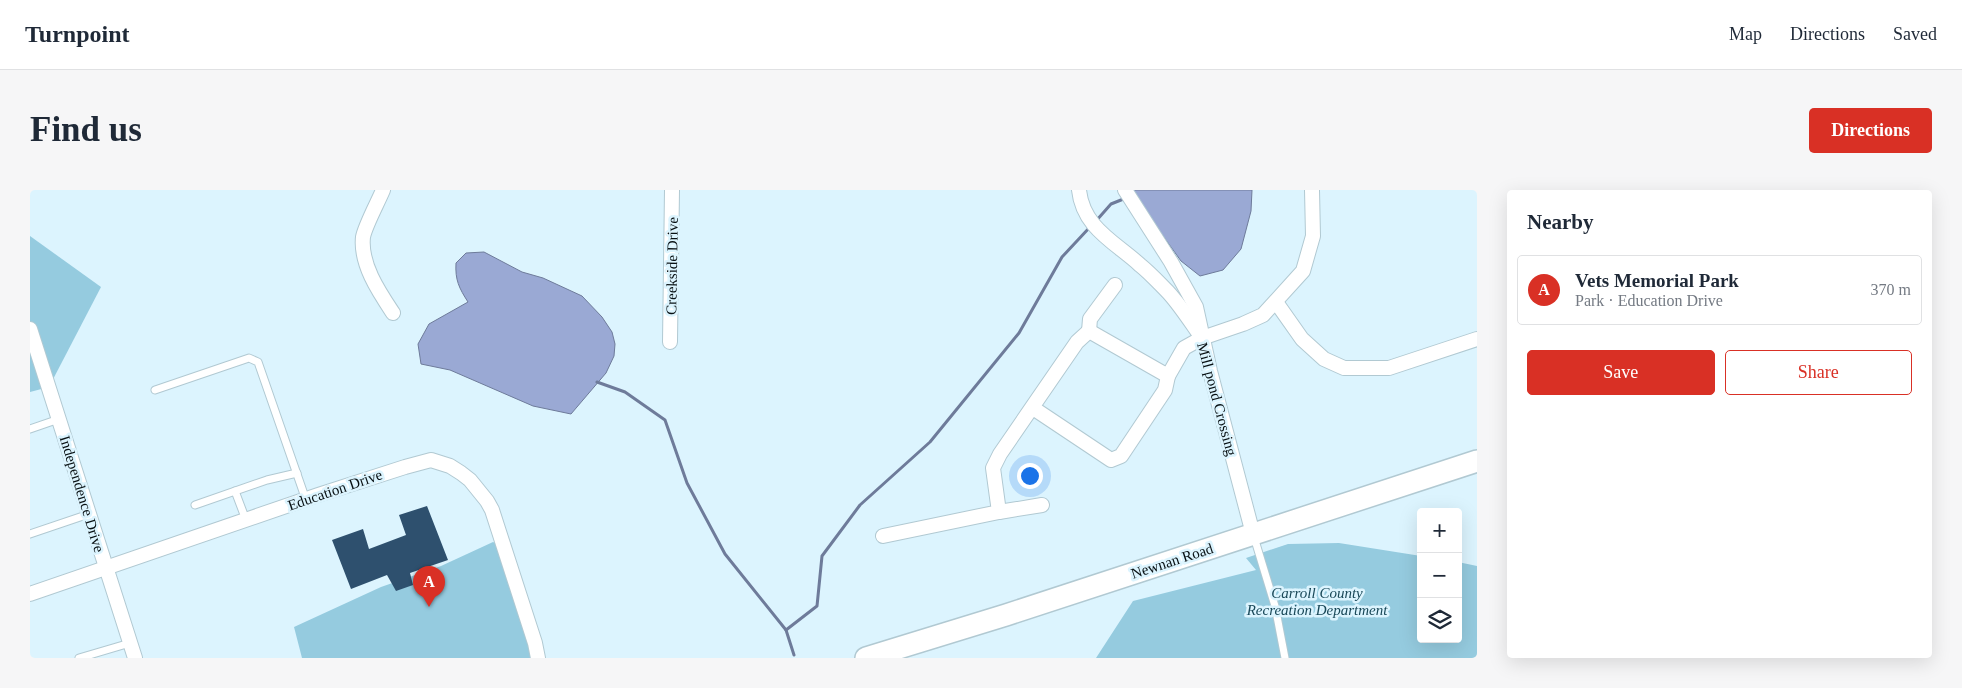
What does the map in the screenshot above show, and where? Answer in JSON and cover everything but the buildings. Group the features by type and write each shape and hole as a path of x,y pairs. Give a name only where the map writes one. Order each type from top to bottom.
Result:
{"main road":[{"name":"Newnan Road","path":"866,658 1006,615 1477,461"}],"street":[{"path":"383,190 363,237 365,258 376,287 393,313"},
{"name":"Creekside Drive","path":"670,342 672,190"},
{"name":"Mill pond Crossing","path":"1079,190 1080,199 1088,219 1101,234 1140,264 1168,293 1202,338 1253,534"},
{"path":"1125,190 1171,262 1196,307 1202,338"},
{"path":"1033,408 1111,460 1121,456 1165,390 1168,376 1184,348 1202,338 1263,315 1303,270 1313,236 1312,190"},
{"path":"999,512 994,468 1000,454 1077,342 1089,331 1090,319 1115,285"},
{"path":"1276,302 1302,339 1324,359 1344,368 1389,368 1477,339"},
{"name":"Independence Drive","path":"30,329 135,658"},
{"path":"1089,331 1168,376"},
{"name":"Education Drive","path":"30,594 422,461 439,462 455,469 470,480 482,492 492,510 540,658"},
{"path":"883,536 1042,505"}],"lane":[{"path":"155,390 249,358 258,362 306,500"},
{"path":"30,429 59,419"},
{"path":"195,505 267,480 298,473"},
{"path":"235,491 246,520"},
{"path":"30,534 89,514"},
{"path":"1253,534 1275,606 1286,658"},
{"path":"79,658 130,643"}],"green space":[{"path":"30,236 101,287 49,387 30,392"},
{"path":"493,542 504,547 533,658 302,658 294,627 381,587 441,566"},
{"name":"Carroll County Recreation Department","path":"1339,543 1417,555 1417,643 1462,643 1462,563 1477,566 1477,658 1096,658 1133,601 1256,570 1246,558 1288,544"}],"shaded area":[{"path":"1130,190 1252,190 1251,211 1241,249 1223,270 1200,276 1181,261"},
{"path":"484,252 522,272 543,278 582,296 602,317 612,332 615,344 614,356 606,373 571,414 533,406 450,370 421,364 418,344 429,324 468,302 458,284 456,263 466,253"}],"waterway":[{"path":"1096,221 1111,204 1126,198"},
{"path":"786,630 817,606 822,556 860,505 930,442 1019,333 1062,257 1090,227"},
{"path":"597,382 625,392 665,420 687,483 725,554 786,630 794,655"}],"place":[{"name":"Vets Memorial Park","path":"429,607"}]}
